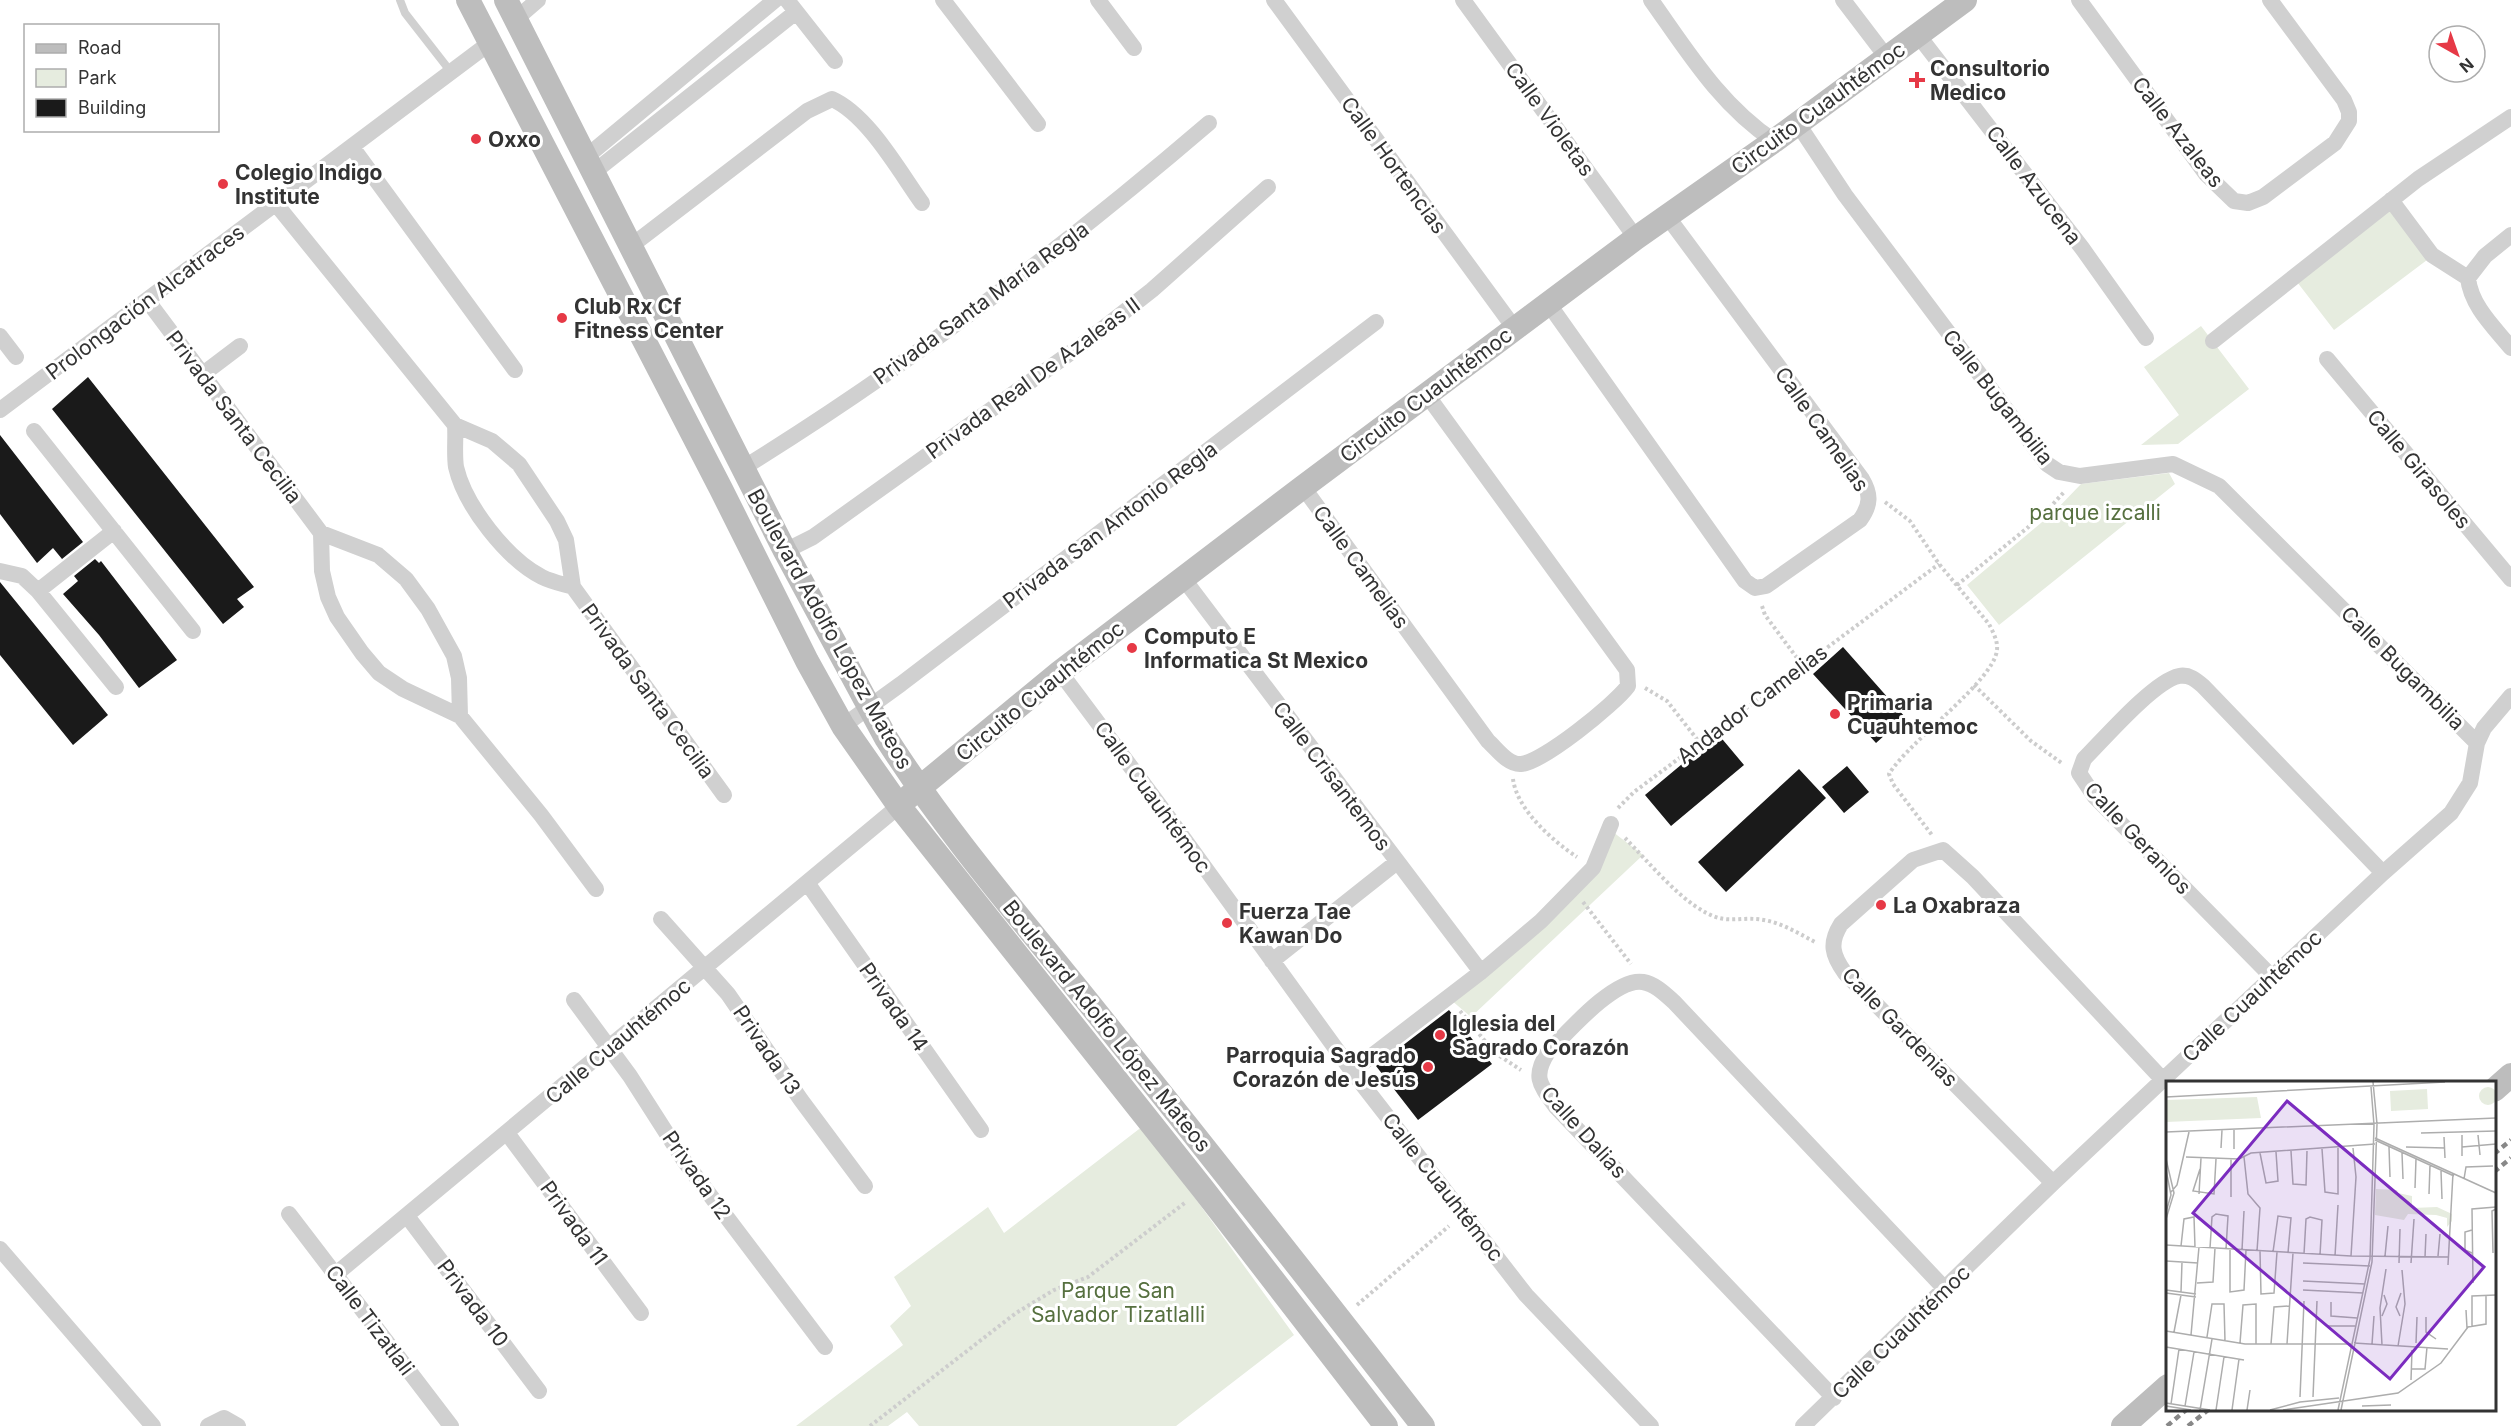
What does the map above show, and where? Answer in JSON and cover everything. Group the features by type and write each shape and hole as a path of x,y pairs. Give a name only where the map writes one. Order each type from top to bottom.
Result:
{"street":[{"name":"Boulevard Adolfo López Mateos","path":"468,0 716,478 807,661 843,726 899,806 1203,1189 1386,1426"},
{"path":"511,10 538,0"},
{"path":"590,164 775,0"},
{"path":"944,0 1038,124"},
{"path":"1098,0 1134,48"},
{"name":"Calle Hortencias","path":"1274,0 1515,329"},
{"name":"Calle Violetas","path":"1463,0 1636,238"},
{"path":"1651,0 1709,82 1748,124 1774,141"},
{"path":"1843,0 1888,59"},
{"name":"Circuito Cuauhtémoc","path":"899,806 1060,672 1303,487 1636,238 1888,59 1965,0"},
{"name":"Calle Azaleas","path":"2079,0 2206,174 2234,201 2248,203 2263,197 2335,143 2349,121 2349,111 2344,100 2270,0"},
{"path":"590,164 791,6 835,61"},
{"name":"Boulevard Adolfo López Mateos","path":"511,10 785,551 869,708 919,788 1423,1426"},
{"name":"Calle Azucena","path":"1918,35 2082,248 2146,338"},
{"name":"Prolongación Alcatraces","path":"0,410 491,42"},
{"path":"631,246 807,111 832,99 860,120 922,203"},
{"path":"2213,341 2391,200 2511,117"},
{"name":"Privada Santa María Regla","path":"743,468 995,297 1090,224 1209,123"},
{"name":"Calle Bugambilia","path":"1798,124 1845,195 2039,455 2059,472 2080,476 2173,464 2219,486 2477,743"},
{"path":"352,147 515,370"},
{"name":"Privada Real De Azaleas II","path":"785,551 813,537 1087,341 1152,290 1268,187"},
{"path":"2391,200 2432,255 2468,278"},
{"name":"Privada Santa Cecilia","path":"276,204 455,425 492,441 519,464 557,520 566,540 573,587 724,795"},
{"name":"Calle Camelias","path":"1667,216 1862,479 1870,498 1868,509 1860,520 1776,580 1766,586 1755,588"},
{"path":"2511,235 2485,256 2468,278 2469,291 2475,303 2511,348"},
{"name":"Privada Santa Cecilia","path":"147,300 321,533"},
{"path":"1548,303 1739,574 1755,588"},
{"name":"Privada San Antonio Regla","path":"843,726 1376,322"},
{"path":"0,336 16,357"},
{"path":"203,375 240,346"},
{"name":"Calle Girasoles","path":"2327,358 2511,579"},
{"path":"1427,395 1620,659 1629,678 1628,686 1610,705 1539,758 1521,764 1511,762"},
{"name":"Privada Santa Cecilia","path":"455,425 456,466 468,495 494,535 518,561 543,578 573,587"},
{"path":"34,431 193,631"},
{"name":"Calle Camelias","path":"1303,487 1488,741 1511,762"},
{"path":"38,591 114,531"},
{"path":"460,716 459,678 454,656 428,609 406,579 378,555 321,533 322,571 328,597 337,617 362,653 379,673 403,689 460,716 541,815 596,889"},
{"path":"0,572 22,576 38,591 116,687"},
{"name":"Calle Crisantemos","path":"1183,578 1481,972"},
{"name":"Calle Cuauhtémoc","path":"1060,672 1352,1071 1526,1295 1651,1426"},
{"name":"Calle Geranios","path":"2272,977 2095,797 2079,772 2084,759 2158,686 2180,676 2193,677 2383,873"},
{"name":"Calle Cuauhtémoc","path":"1803,1426 2053,1183 2383,873 2451,813 2462,800 2475,765 2477,743 2493,715 2511,696"},
{"name":"Calle Cuauhtémoc","path":"336,1274 706,969 899,806"},
{"path":"1352,1071 1481,972 1573,889 1593,867 1611,824"},
{"path":"1943,850 1973,877 2163,1080"},
{"name":"Calle Gardenias","path":"1943,850 1913,860 1841,924 1833,936 1832,950 1845,973 2053,1183"},
{"path":"1272,961 1397,862"},
{"name":"Privada 14","path":"808,884 981,1130"},
{"name":"Privada 13","path":"661,919 754,1028 801,1100 865,1186"},
{"name":"Calle Dalias","path":"1645,982 1632,981 1595,1007 1548,1052 1540,1064 1538,1078 1556,1107 1834,1398"},
{"path":"1645,982 1674,1002 1945,1289"},
{"name":"Privada 12","path":"574,1000 685,1162 825,1347"},
{"path":"2496,1088 2511,1075"},
{"name":"Privada 11","path":"507,1133 641,1313"},
{"name":"Calle Tizatlali","path":"289,1214 451,1426"},
{"name":"Privada 10","path":"407,1216 539,1391"},
{"path":"1240,1239 1264,1222"},
{"path":"0,1249 153,1426"},
{"path":"2123,1426 2166,1388"},
{"path":"208,1426 224,1418 238,1426"}],"lane":[{"path":"400,0 415,27 452,73"}],"path":[{"path":"1957,585 2042,516 2080,476"},
{"path":"1870,498 1888,503 1910,521 1939,564 1995,635 1997,651 1985,675 1903,755 1889,774 1893,784 1943,850"},
{"name":"Andador Camelias","path":"1611,824 1621,802 1939,564"},
{"path":"1755,588 1765,615 1803,666"},
{"path":"1629,678 1667,701 1700,743"},
{"path":"1974,685 2031,741 2079,772"},
{"path":"1511,762 1514,787 1542,830 1593,867"},
{"path":"1611,824 1688,900 1705,913 1721,919 1756,919 1778,923 1832,950"},
{"path":"1573,889 1645,982"},
{"path":"1448,997 1495,1053 1509,1064 1538,1078"},
{"path":"870,1426 1016,1313 1054,1290 1088,1276 1203,1189"},
{"path":"1341,1320 1463,1213"}],"green space":[{"path":"2391,204 2431,257 2334,330 2294,278"},
{"path":"2201,326 2249,389 2178,444 2141,445 2179,415 2144,367"},
{"name":"parque izcalli","path":"2169,473 2175,484 1999,625 1967,585 2054,512 2081,484"},
{"path":"1613,832 1643,855 1471,1017 1451,1000 1574,897"},
{"name":"Parque San Salvador Tizatlalli","path":"1143,1126 1294,1335 1176,1426 919,1426 907,1412 888,1426 796,1426 903,1345 890,1326 911,1306 894,1277 988,1207 1004,1233"}],"building":[{"path":"88,377 254,587 237,599 244,607 223,624 52,409"},
{"path":"0,435 83,542 62,559 53,548 37,563 0,514"},
{"path":"95,559 99,563 101,561 177,660 139,688 99,635 63,594 78,581 74,576"},
{"path":"0,582 108,715 73,745 0,655"},
{"path":"1843,647 1905,717 1876,743 1813,674"},
{"path":"1718,734 1744,765 1671,826 1645,795"},
{"path":"1847,766 1869,792 1844,813 1822,787"},
{"path":"1799,769 1826,798 1726,892 1698,862"},
{"name":"Iglesia del Sagrado Corazón","path":"1449,1010 1492,1064 1418,1120 1376,1066"}],"railway":[{"path":"2496,1152 2511,1140"},
{"path":"2496,1170 2511,1158"},
{"path":"2167,1426 2185,1411"},
{"path":"2188,1426 2207,1411"}],"place":[{"name":"Consultorio Medico","path":"1917,80"},
{"name":"Oxxo","path":"476,139"},
{"name":"Colegio Indigo Institute","path":"223,184"},
{"name":"Club Rx Cf Fitness Center","path":"562,318"},
{"name":"Computo E Informatica St Mexico","path":"1132,648"},
{"name":"Primaria Cuauhtemoc","path":"1835,714"},
{"name":"La Oxabraza","path":"1881,905"},
{"name":"Fuerza Tae Kawan Do","path":"1227,923"},
{"name":"Iglesia del Sagrado Corazón","path":"1440,1035"},
{"name":"Parroquia Sagrado Corazón de Jesús","path":"1428,1067"}]}
